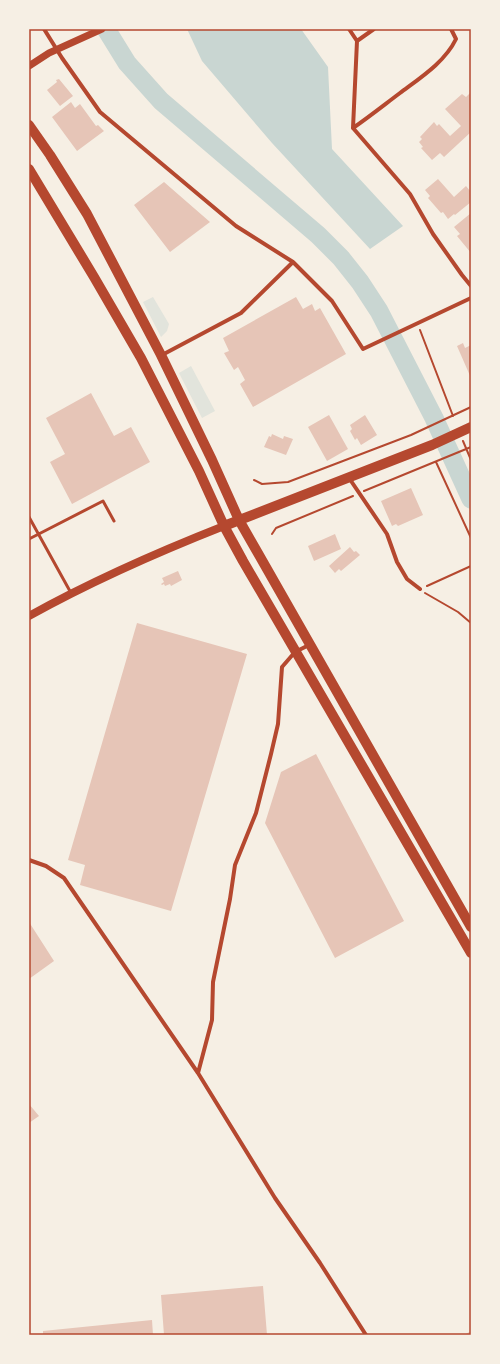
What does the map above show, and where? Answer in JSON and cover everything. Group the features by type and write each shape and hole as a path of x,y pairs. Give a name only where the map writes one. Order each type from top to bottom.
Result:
{"main road":[{"path":"29,125 50,154 87,214 162,355 240,520 471,927"},
{"path":"29,169 141,358 199,470 224,526 243,561 471,953"},
{"path":"29,616 71,593 186,542 432,445 471,427"}],"street":[{"path":"44,29 56,50 100,112 236,226 293,262 332,301 363,349 471,298"},
{"path":"29,66 41,57 102,29"},
{"path":"349,29 357,41 352,128 410,194 433,234 471,286"},
{"path":"357,41 374,29"},
{"path":"352,128 420,78 444,58 452,48 456,39 451,29"},
{"path":"162,355 241,313 293,262"},
{"path":"349,477 387,534 398,562 407,579 420,589"},
{"path":"198,1073 212,1020 213,982 230,899 235,865 256,813 278,724 282,667 295,652 310,645"},
{"path":"29,860 46,866 64,878 198,1073 275,1198 320,1263 366,1335"}],"lane":[{"path":"29,539 103,501 114,521"},
{"path":"29,517 71,593"}],"path":[{"path":"420,330 453,416"},
{"path":"254,480 262,484 288,482 423,430 471,407"},
{"path":"457,434 471,460"},
{"path":"471,447 437,461 471,538"},
{"path":"420,589 471,566"},
{"path":"420,589 458,612 471,623"}],"shaded area":[{"path":"187,29 301,29 328,67 332,149 403,226 370,249 272,143 202,61"},
{"path":"153,297 169,324 167,331 161,337 143,302"},
{"path":"191,366 215,411 202,418 179,373"}],"building":[{"path":"59,79 73,96 60,106 47,90 57,82 56,80"},
{"path":"471,92 471,132 444,157 440,153 432,160 421,148 423,147 419,142 422,139 420,137 434,122 437,126 439,124 450,136 461,126 445,109 462,94 466,97"},
{"path":"71,102 75,108 80,104 96,126 98,125 104,131 77,151 52,117"},
{"path":"438,179 454,197 466,186 471,192 471,202 448,219 443,212 441,213 428,198 430,196 425,190"},
{"path":"164,182 210,222 170,252 134,205"},
{"path":"471,213 471,253 457,236 460,234 454,227"},
{"path":"296,297 303,309 312,304 315,311 320,308 346,354 253,407 240,384 245,380 238,367 234,370 224,353 229,351 223,338"},
{"path":"463,343 465,348 471,345 471,378 457,346"},
{"path":"91,393 114,436 131,427 150,462 72,504 50,462 65,454 46,418"},
{"path":"329,415 348,449 327,461 308,427"},
{"path":"365,415 377,435 361,445 357,438 355,440 350,431 352,429 350,425"},
{"path":"272,434 283,439 284,436 293,439 286,455 264,447 269,436 271,437"},
{"path":"411,488 423,515 398,526 396,524 392,526 381,501"},
{"path":"335,534 341,549 314,561 308,546"},
{"path":"350,547 354,552 356,551 360,555 341,571 339,569 335,573 329,566"},
{"path":"178,571 182,580 171,586 170,584 165,586 164,584 161,584 164,582 162,578"},
{"path":"137,623 247,654 171,911 80,885 85,865 68,860"},
{"path":"316,754 404,921 335,958 265,823 281,772"},
{"path":"29,922 54,961 29,979"},
{"path":"29,1104 39,1116 29,1123"},
{"path":"263,1286 267,1335 164,1335 161,1295"},
{"path":"152,1320 153,1335 43,1335 43,1331"},
{"path":"471,1331 471,1335 464,1335"}],"waterway":[{"path":"106,29 127,63 161,101 318,235 341,258 360,282 379,311 434,418 471,499"}]}
